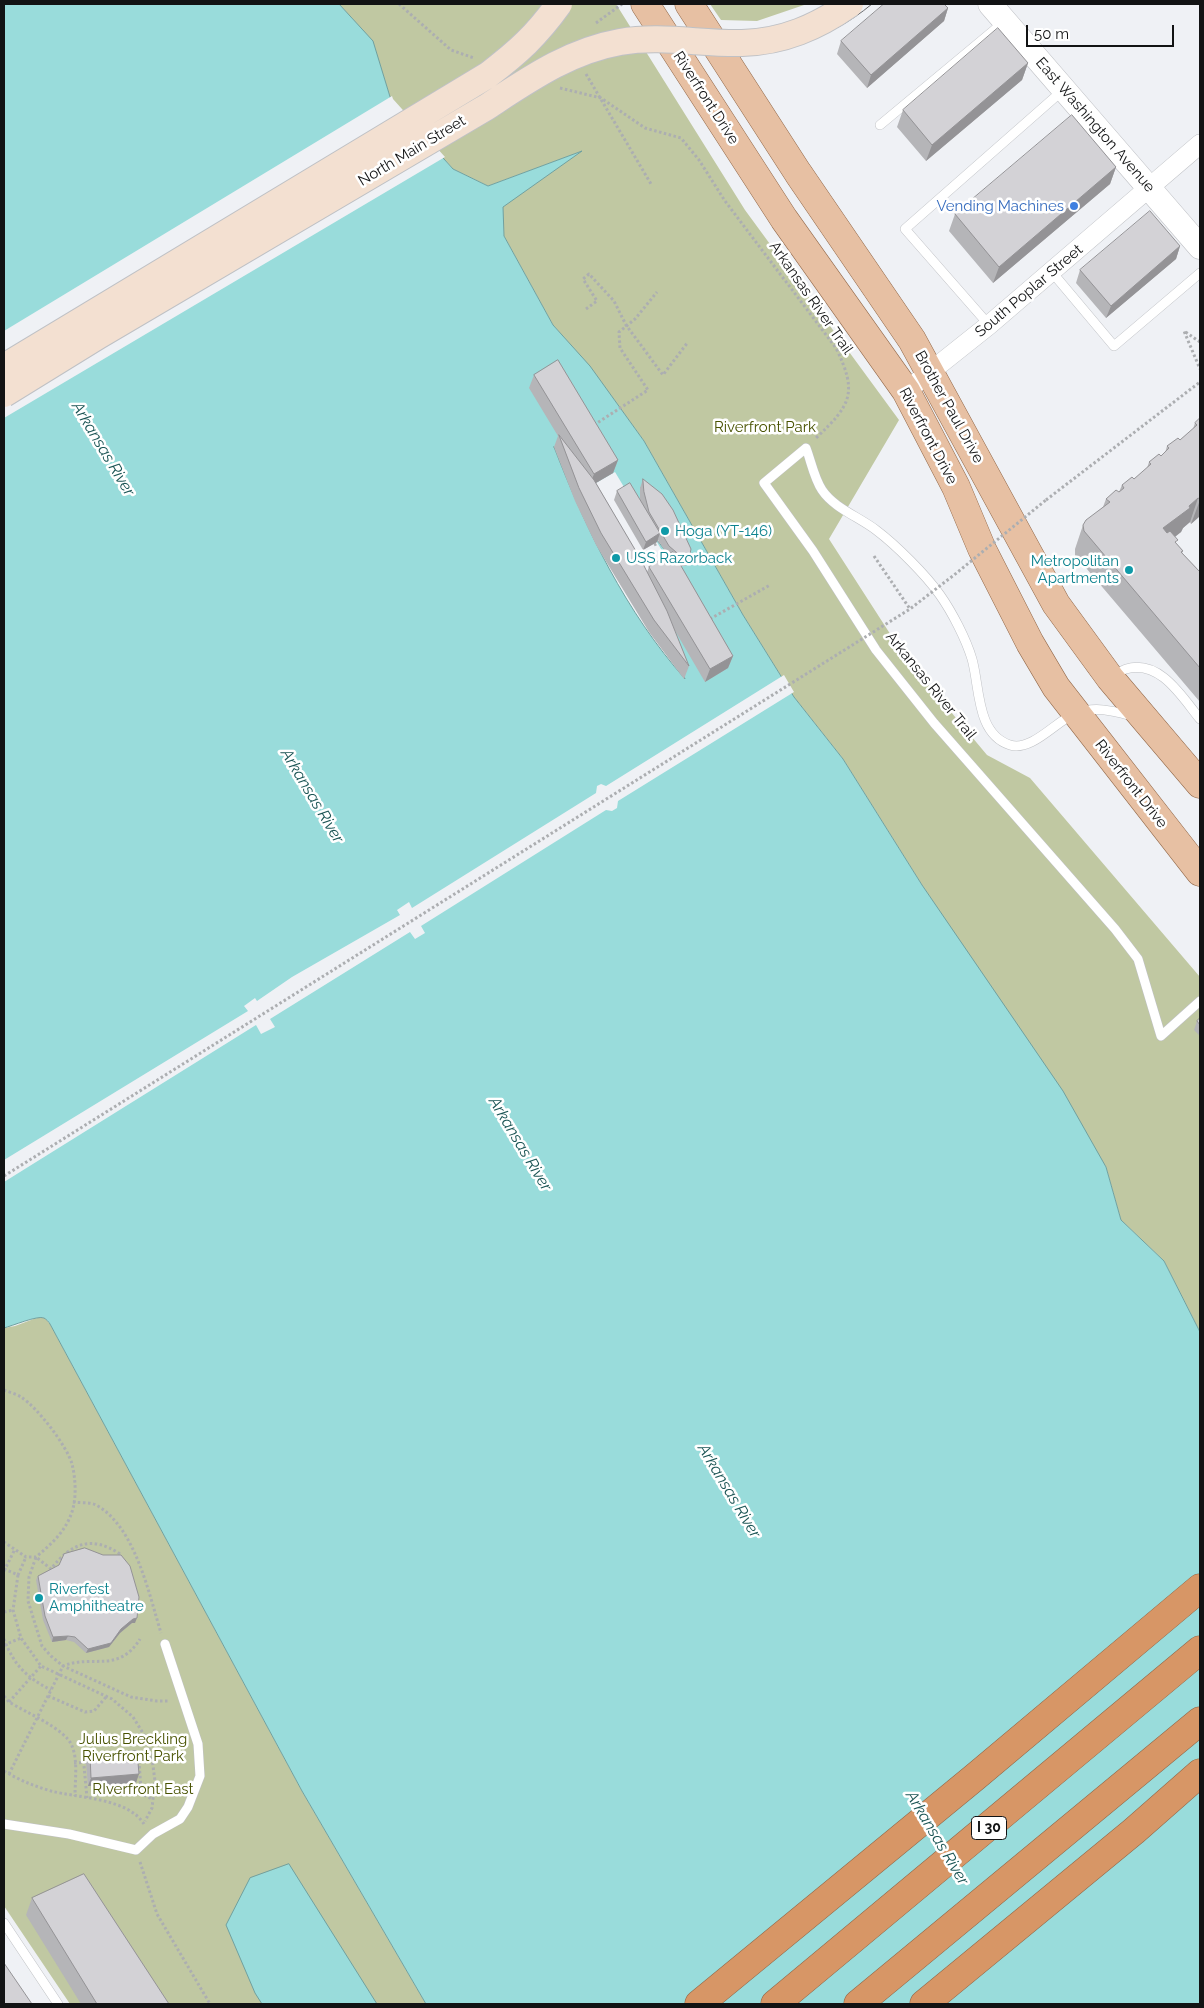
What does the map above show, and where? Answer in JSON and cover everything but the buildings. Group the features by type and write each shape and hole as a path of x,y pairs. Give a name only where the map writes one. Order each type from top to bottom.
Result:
{"highway":[{"path":"699,2004 1034,1728 1200,1588"},
{"name":"I 30","path":"776,2004 1200,1650"},
{"path":"858,2004 1200,1721"},
{"path":"924,2004 1134,1831 1200,1773"}],"main road":[{"name":"North Main Street","path":"4,367 488,75 523,48 544,25 559,4"},
{"name":"Riverfront Drive","path":"645,4 784,219 906,392 956,486 982,548 1030,643 1056,687 1200,872"},
{"name":"North Main Street","path":"4,394 115,326 485,108 541,71 567,58 595,48 642,40 740,43 780,38 815,26 850,4"},
{"name":"Brother Paul Drive","path":"696,14 798,172 912,340 1013,523 1036,572 1056,604 1110,678 1200,784"}],"street":[{"name":"East Washington Avenue","path":"998,12 1200,247"},
{"name":"South Poplar Street","path":"906,392 990,325 1200,144"}],"lane":[{"path":"880,125 998,12"},
{"path":"990,325 905,229 1064,89"},
{"path":"1051,272 1114,346 1200,273"},
{"path":"1147,720 1112,710 1096,709 1075,713 1027,744 1010,745 994,735 984,721 972,659 964,638 940,595 887,539 830,500 821,489 806,448 764,483 813,551 881,656 934,723 1109,922 1138,959 1161,1036 1200,1001"},
{"path":"1110,678 1127,669 1145,668 1166,678 1200,719"},
{"path":"4,1824 69,1834 136,1850 153,1834 180,1819 188,1807 200,1776 198,1744 165,1644"},
{"path":"4,1923 58,2004"}],"path":[{"path":"399,4 451,50 479,60"},
{"path":"617,8 622,4"},
{"name":"Arkansas River Trail","path":"555,86 601,98 645,128 681,138 836,348 849,378 848,394 837,419 806,448"},
{"path":"601,98 651,184"},
{"path":"586,309 597,301 582,279 589,274 614,302 626,325 663,374 688,342"},
{"path":"587,430 648,390 620,348 619,332 635,320 657,292"},
{"path":"1200,342 1184,330 1200,369"},
{"path":"4,1176 910,608 954,575 1046,500 1200,382"},
{"path":"654,545 660,542"},
{"path":"874,556 910,608"},
{"path":"703,624 770,585"},
{"name":"Arkansas River Trail","path":"870,624 879,640"},
{"path":"4,1390 21,1397 38,1412 60,1442 72,1463 75,1493 71,1516 55,1541 36,1557 29,1577 28,1601 42,1646 63,1666 131,1697 157,1702 182,1700"},
{"path":"74,1502 95,1505 114,1520 125,1534 136,1558 165,1644"},
{"path":"4,1542 26,1557 36,1557 51,1569 63,1554 78,1545 100,1543 120,1554"},
{"path":"15,1549 4,1570 18,1575"},
{"path":"26,1557 18,1575 13,1610 21,1638 40,1666 112,1700 133,1717 146,1738 152,1758 155,1781 152,1808 144,1824"},
{"path":"4,1612 13,1610"},
{"path":"4,1638 5,1645 20,1669 29,1678 51,1690"},
{"path":"5,1645 21,1638"},
{"path":"9,1774 63,1666 79,1662 106,1662 122,1658 136,1646 140,1639"},
{"path":"9,1702 40,1666"},
{"path":"4,1696 9,1702 65,1734 72,1744 75,1796"},
{"path":"48,1696 85,1712 94,1711 106,1697"},
{"path":"132,1759 152,1758"},
{"path":"74,1763 94,1761"},
{"path":"139,1761 141,1790 144,1795 152,1799"},
{"path":"84,1766 86,1798"}],"green space":[{"name":"Riverfront Park","path":"339,4 616,4 745,210 899,420 829,539 905,657 987,755 1030,778 1200,977 1200,1332 1164,1261 1121,1220 1106,1167 922,885 843,759 794,697 743,615 644,441 593,371 553,325 504,236 502,207 580,152 488,186 453,169 391,100 372,41"},
{"path":"710,4 807,4 757,21 721,20"},
{"name":"Julius Breckling Riverfront Park","path":"39,1317 45,1318 50,1324 302,1791 426,2004 70,2004 4,1906 4,1328"}],"water":[{"name":"Arkansas River","path":"4,4 339,4 373,41 391,100 453,169 488,186 582,151 503,207 504,236 553,325 590,366 644,441 743,615 794,697 843,759 922,885 1063,1091 1106,1167 1121,1220 1164,1261 1200,1332 1200,2004 426,2004 302,1791 50,1323 41,1317 4,1328","holes":["554,447 662,624 685,679 644,626 609,569 566,478","641,488 674,562 657,540"]},
{"path":"289,1864 377,2004 262,2004 255,1993 226,1925 250,1878"}],"pier":[{"path":"392,96 445,157 4,418 4,331"},
{"path":"615,472 670,564 644,579 589,487"},
{"path":"784,675 794,692 618,801 617,808 612,811 606,810 421,926 425,933 415,939 410,932 270,1019 275,1027 261,1034 256,1025 4,1182 4,1160 248,1011 244,1006 255,998 257,1001 292,977 400,915 397,910 409,902 412,908 596,793 597,786 601,784 606,786"}],"tram line":[{"path":"4,406 539,84 564,72 600,58 640,50 660,49 741,53 781,48 800,43 837,28 872,4"}],"place":[{"name":"Vending Machines","path":"1074,206"},
{"name":"Hoga (YT-146)","path":"665,531"},
{"name":"USS Razorback","path":"616,558"},
{"name":"Metropolitan Apartments","path":"1129,570"},
{"name":"Riverfest Amphitheatre","path":"39,1598"}],"park label":[{"name":"RIverfront East","path":"143,1789"}]}
